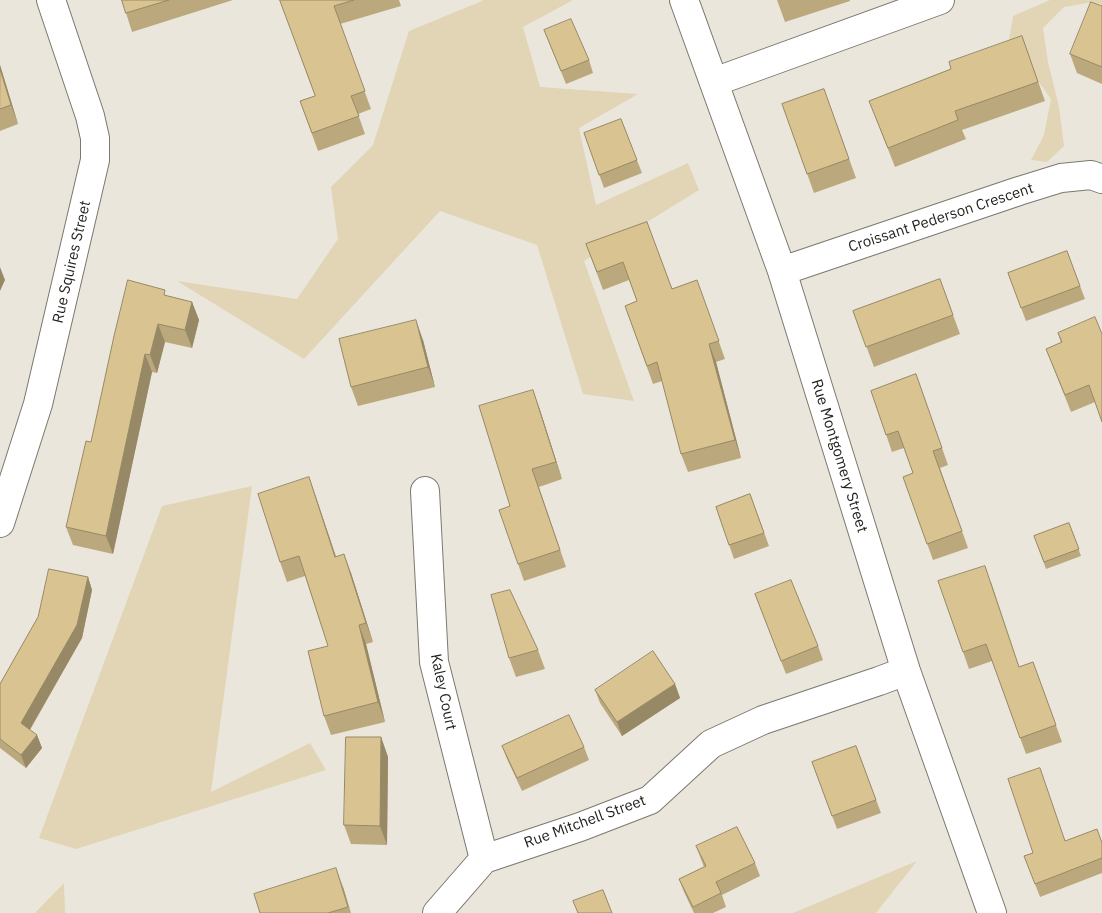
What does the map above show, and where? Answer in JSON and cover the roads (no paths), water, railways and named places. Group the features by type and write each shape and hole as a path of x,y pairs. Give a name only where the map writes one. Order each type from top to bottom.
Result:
{"street":[{"name":"Rue Squires Street","path":"0,523 38,404 95,160 96,138 90,116 51,0"},
{"name":"Rue Montgomery Street","path":"684,0 782,271 906,671 992,913"},
{"path":"714,82 940,0"},
{"name":"Croissant Pederson Crescent","path":"782,271 1061,178 1092,175 1102,179"},
{"name":"Kaley Court","path":"426,492 434,662 484,859"},
{"name":"Rue Mitchell Street","path":"484,859 580,827 650,800 712,744 763,720 906,671"},
{"path":"437,913 484,859"}]}
